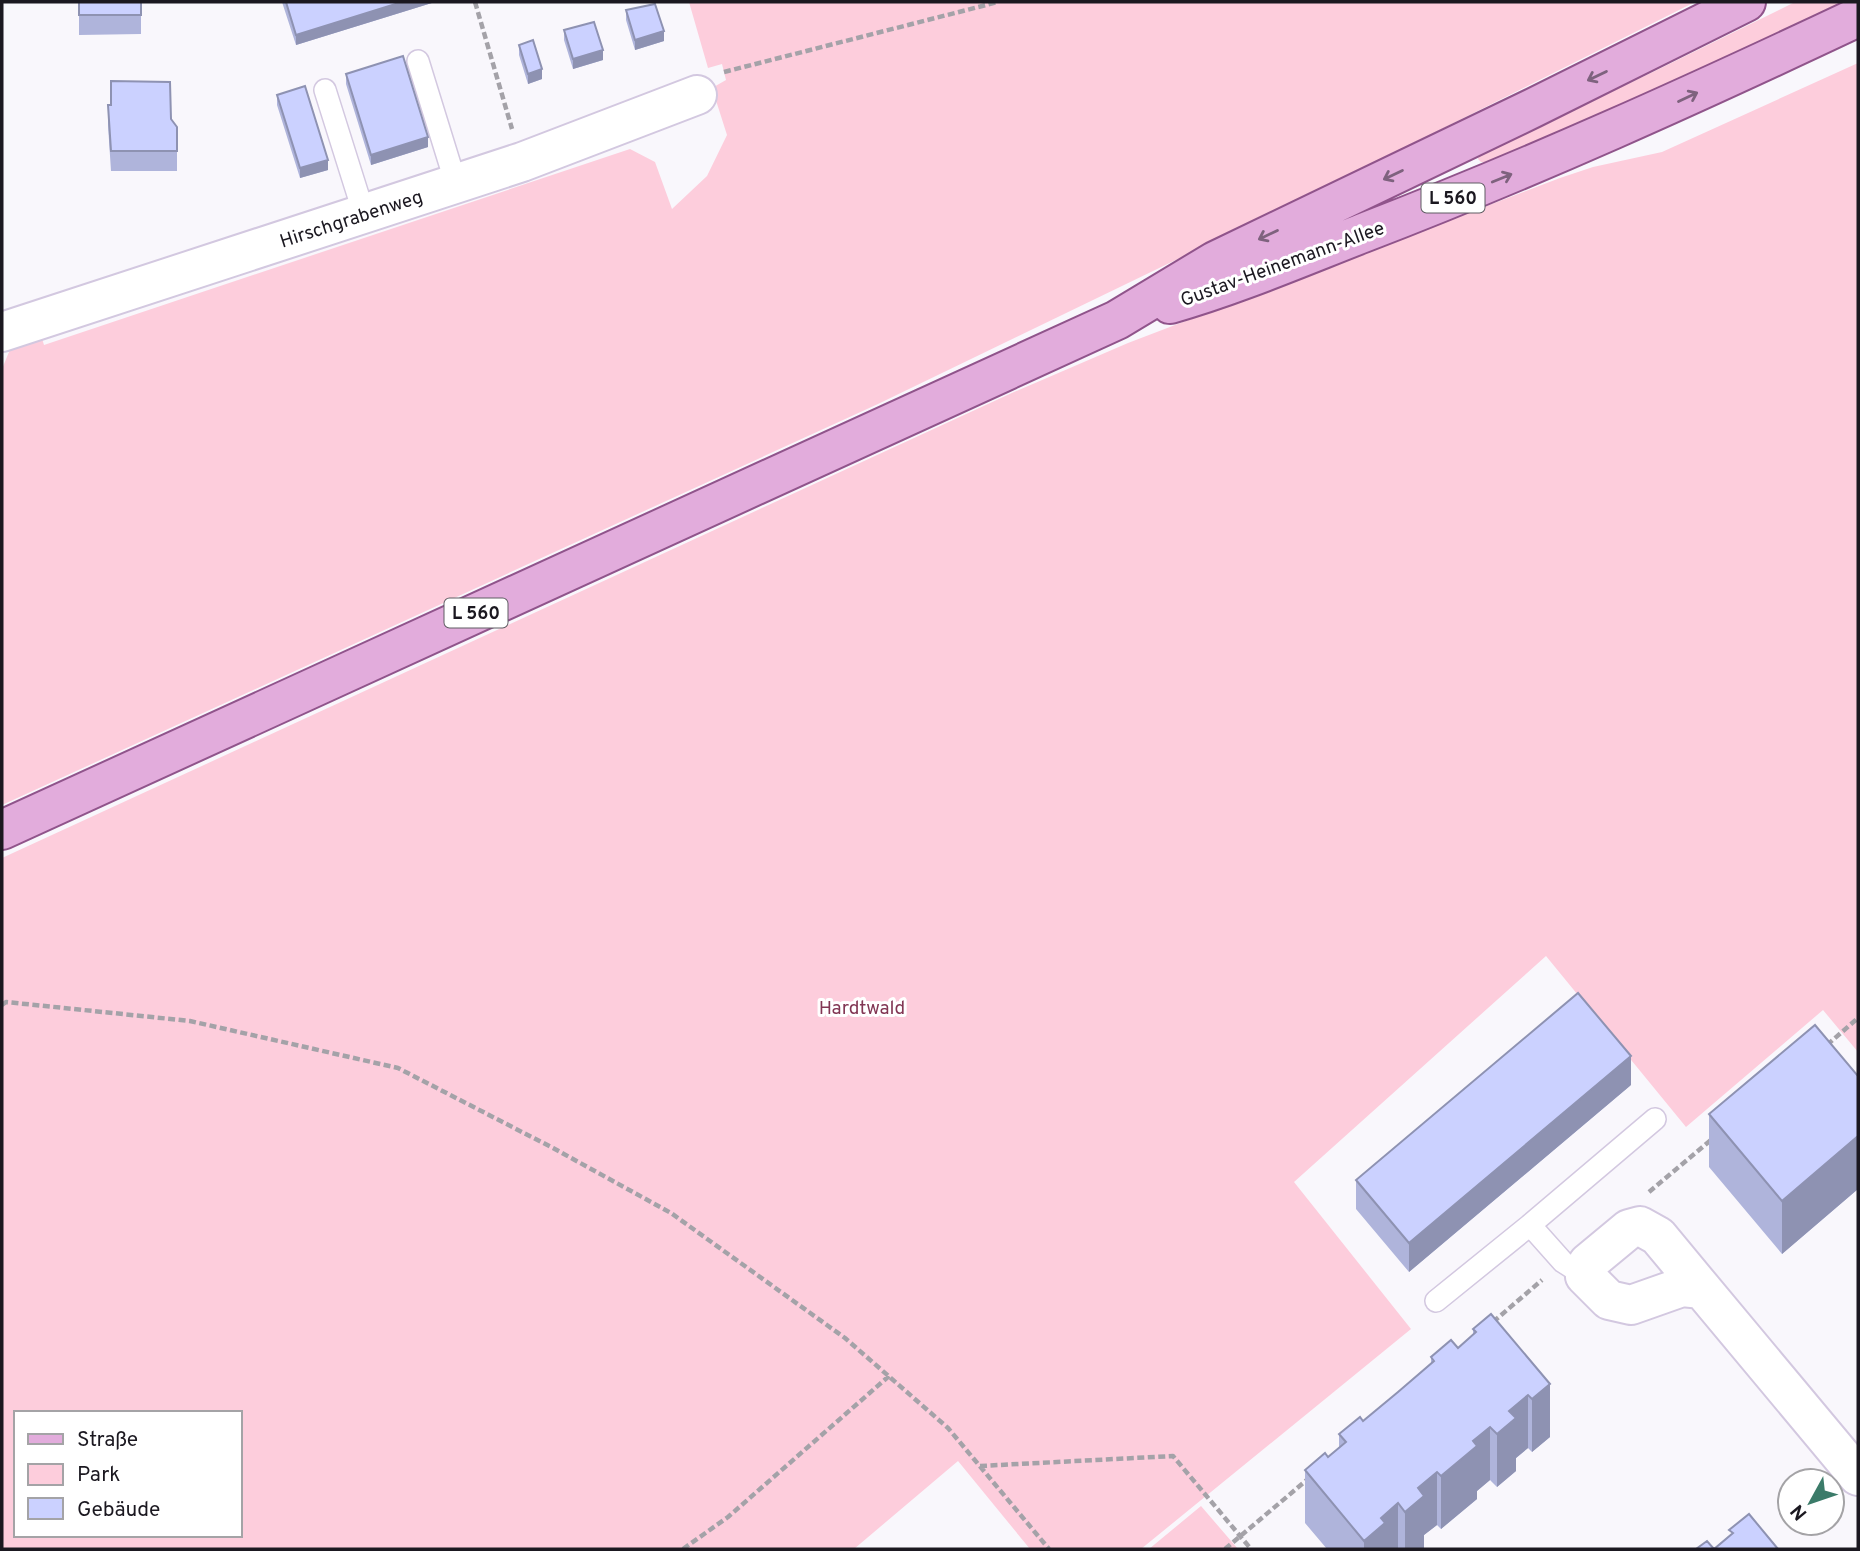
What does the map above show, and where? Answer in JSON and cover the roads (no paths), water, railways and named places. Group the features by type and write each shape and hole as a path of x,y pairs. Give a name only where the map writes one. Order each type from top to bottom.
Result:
{"main road":[{"name":"Gustav-Heinemann-Allee","path":"1117,320 1215,261 1746,2"},
{"name":"Gustav-Heinemann-Allee","path":"1117,320 1226,287 1499,179 1626,125 1858,17"},
{"name":"L 560","path":"2,830 1117,320"}],"street":[{"name":"Hirschgrabenweg","path":"2,332 522,162 710,83"},
{"path":"1702,1289 1682,1287 1630,1305 1609,1300 1574,1269 1588,1263 1629,1229 1640,1226 1658,1236 1858,1476"}],"lane":[{"path":"418,61 456,184"},
{"path":"326,90 364,214"},
{"path":"1436,1301 1655,1119"},
{"path":"1530,1225 1574,1269"}],"park label":[{"name":"Hardtwald","path":"862,1007"}]}
